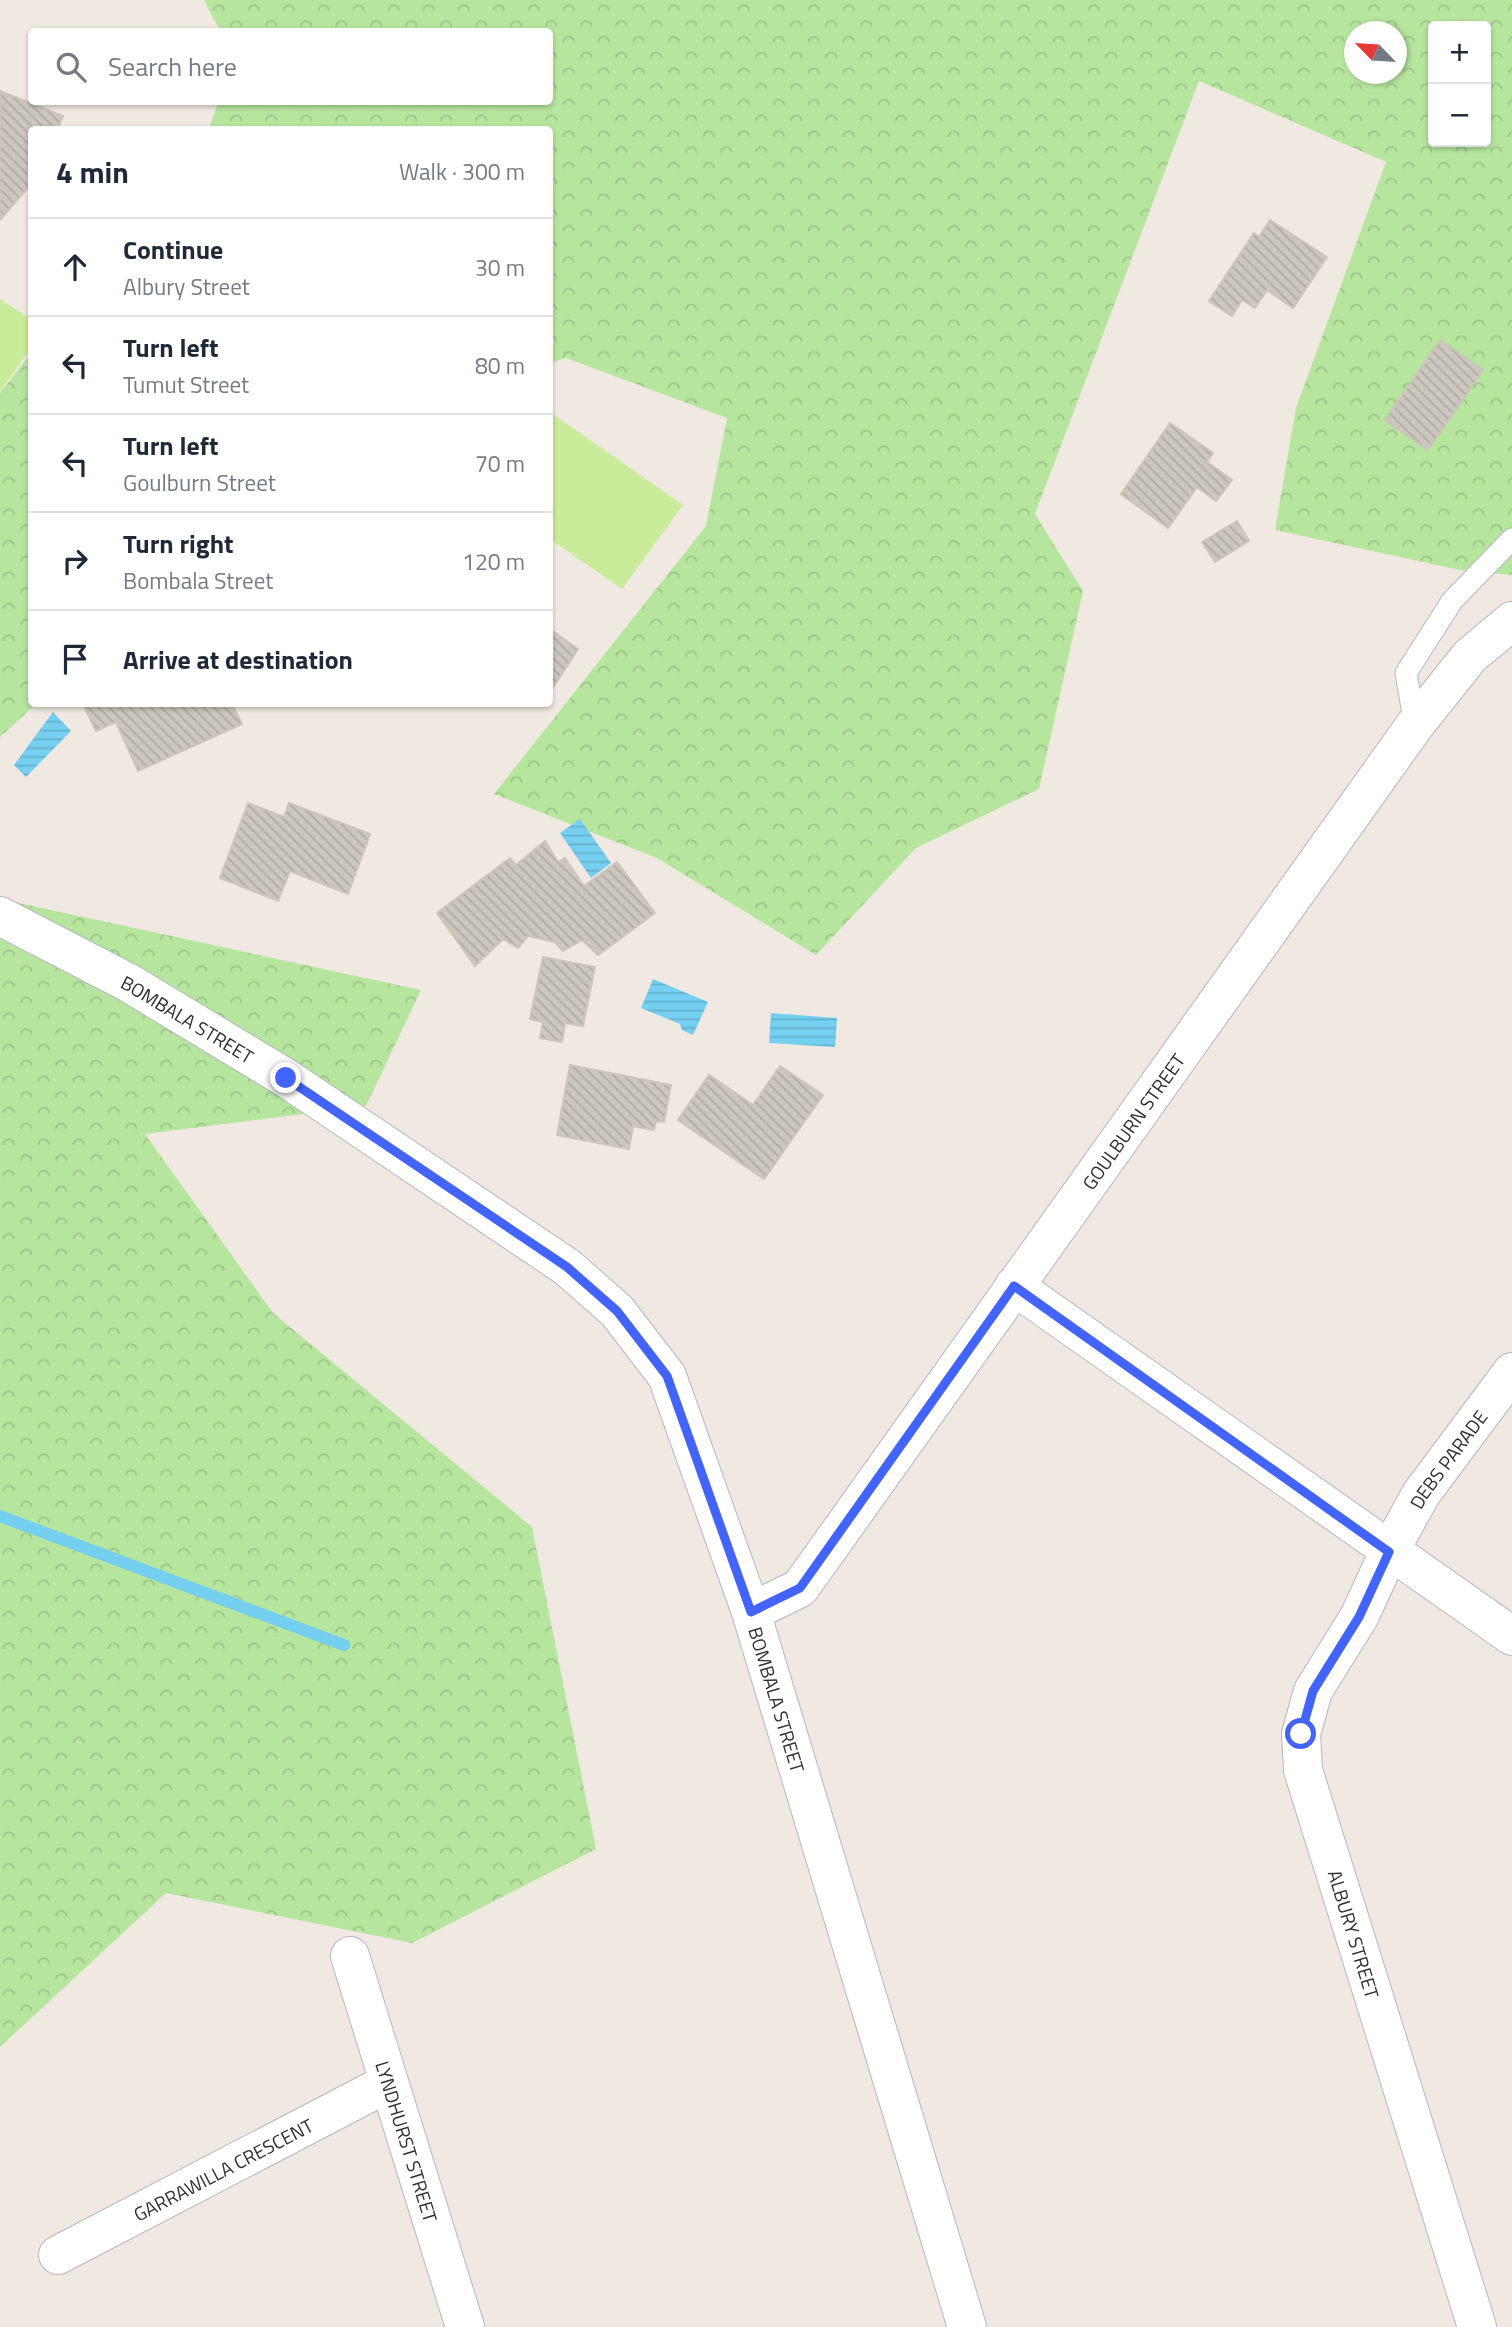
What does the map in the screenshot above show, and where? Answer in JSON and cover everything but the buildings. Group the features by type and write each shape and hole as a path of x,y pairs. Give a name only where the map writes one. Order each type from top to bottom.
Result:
{"street":[{"name":"GOULBURN STREET","path":"751,1612 800,1588 1415,725 1470,656 1512,621"},
{"name":"BOMBALA STREET","path":"0,916 129,983 286,1078 567,1267 617,1311 667,1376 751,1612 967,2327"},
{"path":"1014,1286 1512,1636"},
{"name":"DEBS PARADE","path":"1389,1552 1421,1494 1512,1372"},
{"name":"ALBURY STREET","path":"1389,1552 1359,1617 1313,1691 1301,1734 1303,1770 1477,2327"},
{"name":"LYNDHURST STREET","path":"350,1956 465,2327"},
{"name":"GARRAWILLA CRESCENT","path":"58,2255 388,2084"}],"lane":[{"path":"1415,725 1406,673 1452,601 1512,538"}],"green space":[{"path":"204,0 1512,0 1512,575 1460,570 1275,530 1296,408 1386,162 1199,81 1035,514 1083,591 1039,789 916,848 816,955 657,858 494,794 706,526 727,418 566,358 553,362 553,126 210,126 217,105 553,105 553,28 218,28"},
{"path":"0,299 28,317 28,352 0,392"},
{"path":"28,357 28,707 33,707 0,737 0,393"},
{"path":"553,414 683,505 622,589 553,541"},
{"path":"0,899 421,990 366,1106 145,1134 273,1313 532,1527 596,1849 412,1943 166,1893 0,2047"}],"water":[{"path":"53,712 71,731 26,777 14,765"},
{"path":"580,819 611,863 591,878 560,833"},
{"path":"653,979 708,1002 693,1035 682,1030 680,1024 641,1008"},
{"path":"771,1013 837,1018 835,1047 769,1043"}],"waterway":[{"path":"0,1516 344,1645"}],"route":[{"path":"286,1078 567,1267 617,1311 667,1376 751,1612 800,1588 1014,1286 1389,1552 1359,1617 1313,1691 1301,1734"}]}
